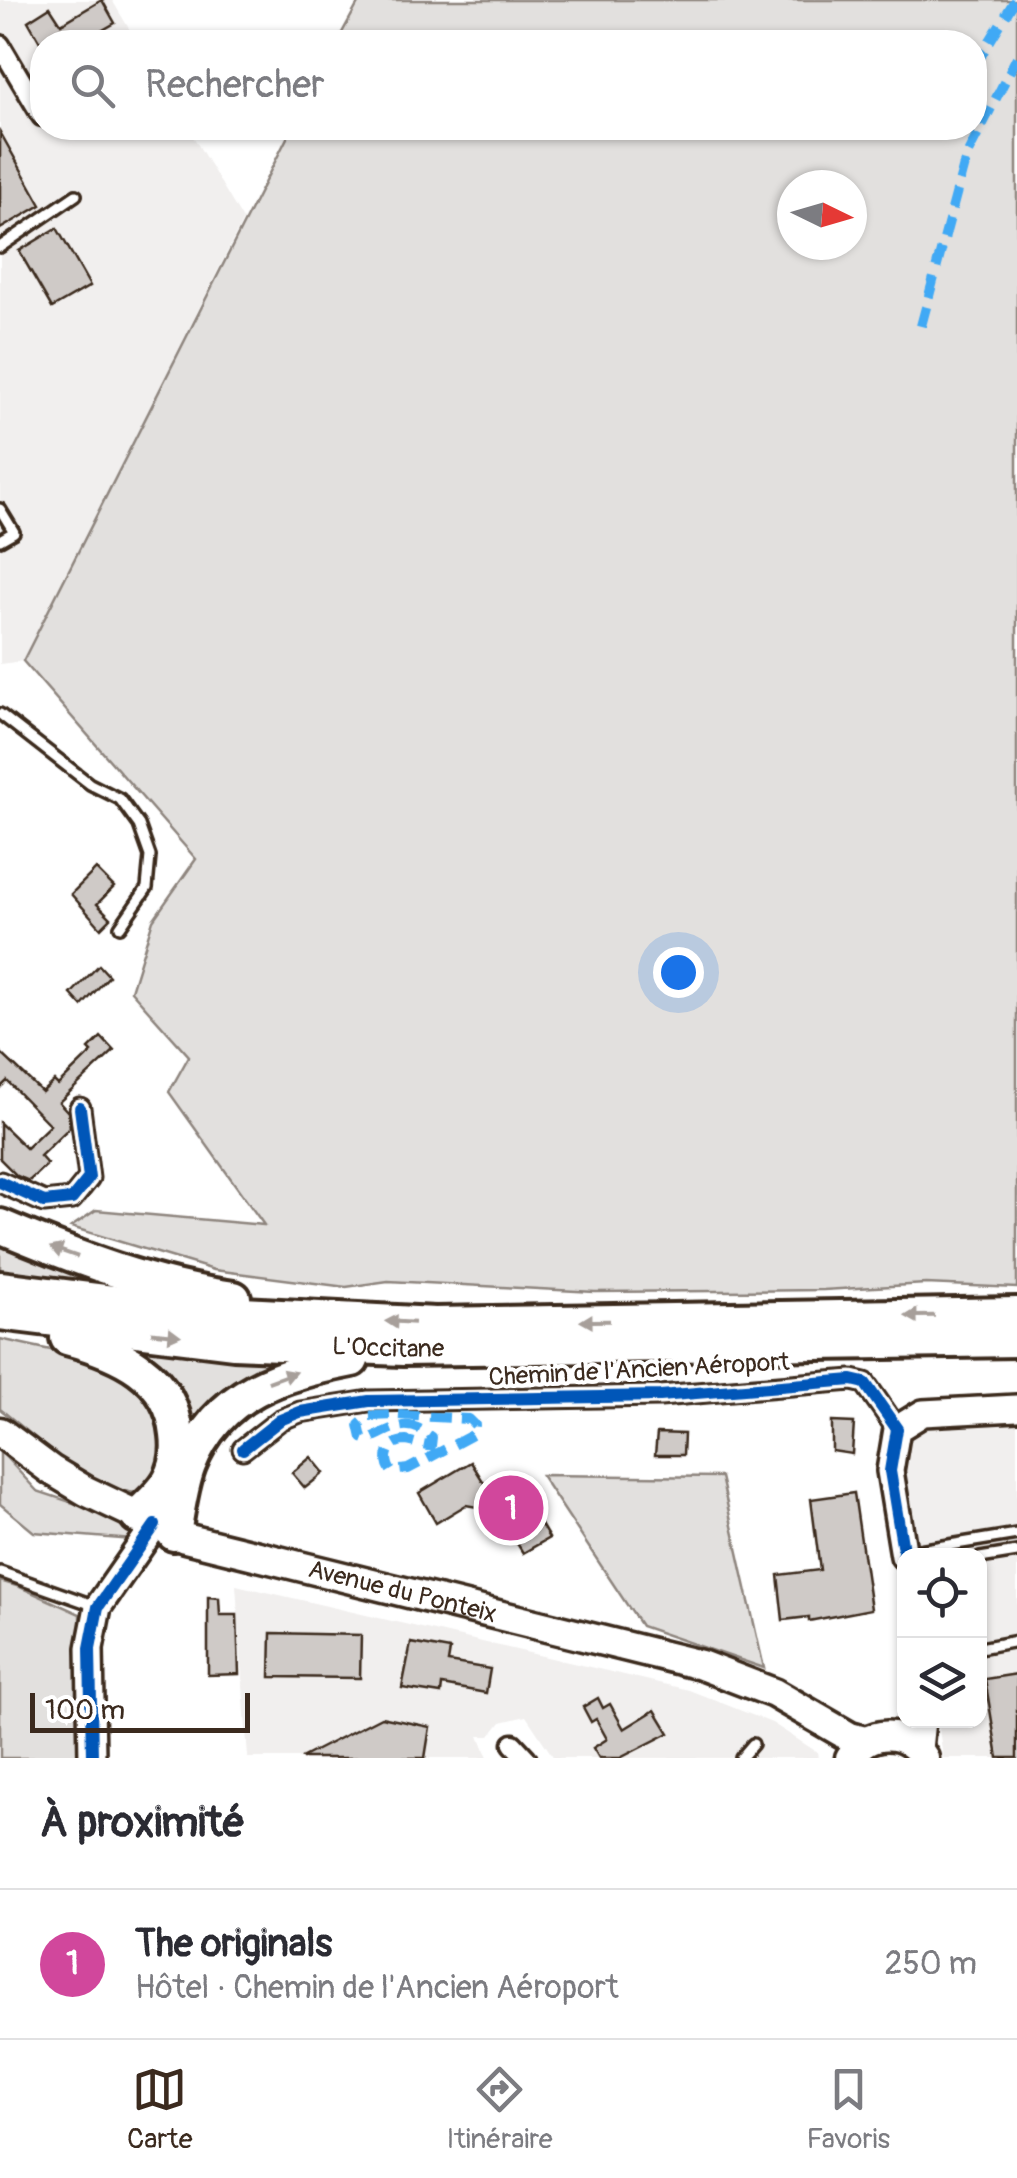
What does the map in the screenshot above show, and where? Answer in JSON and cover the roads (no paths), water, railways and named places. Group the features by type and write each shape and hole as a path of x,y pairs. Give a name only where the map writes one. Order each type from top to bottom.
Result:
{"highway":[{"path":"0,1226 60,1252 170,1284 225,1297 312,1308 336,1319"},
{"name":"L'Occitane","path":"0,1288 184,1311 435,1324 1017,1314"},
{"path":"0,1317 10,1326 98,1346 136,1364 159,1386 173,1412 177,1458 155,1525"},
{"name":"L'Occitane","path":"0,1317 234,1342 404,1349 1017,1340"},
{"path":"155,1525 214,1422 234,1403 266,1382 292,1372 404,1349"}],"main road":[{"name":"Avenue du Ponteix","path":"0,1432 51,1470 155,1525 358,1583 700,1665 774,1692 816,1718 877,1738 911,1742 922,1754"},
{"name":"Avenue du Ponteix","path":"816,1718 842,1758"}],"street":[{"path":"0,45 30,96"},
{"path":"0,1182 44,1202 72,1199 89,1178 80,1108"},
{"name":"Chemin de l'Ancien Aéroport","path":"243,1449 280,1420 300,1412 369,1401 660,1396 852,1380 866,1383 897,1429"},
{"path":"903,1548 890,1471 897,1429 923,1413 1017,1408"},
{"path":"92,1758 90,1648 98,1607 155,1525"},
{"path":"922,1728 922,1754"}],"lane":[{"path":"0,247 76,195"},
{"path":"0,509 14,532 0,540"},
{"path":"0,714 90,784 120,799 139,825 150,856 148,888 120,927"},
{"path":"938,1548 1017,1534"},
{"path":"987,1557 1017,1552"},
{"path":"0,1572 98,1607"},
{"path":"987,1647 1017,1641"},
{"path":"741,1758 754,1744"}],"place":[{"name":"The originals","path":"511,1508"}]}
